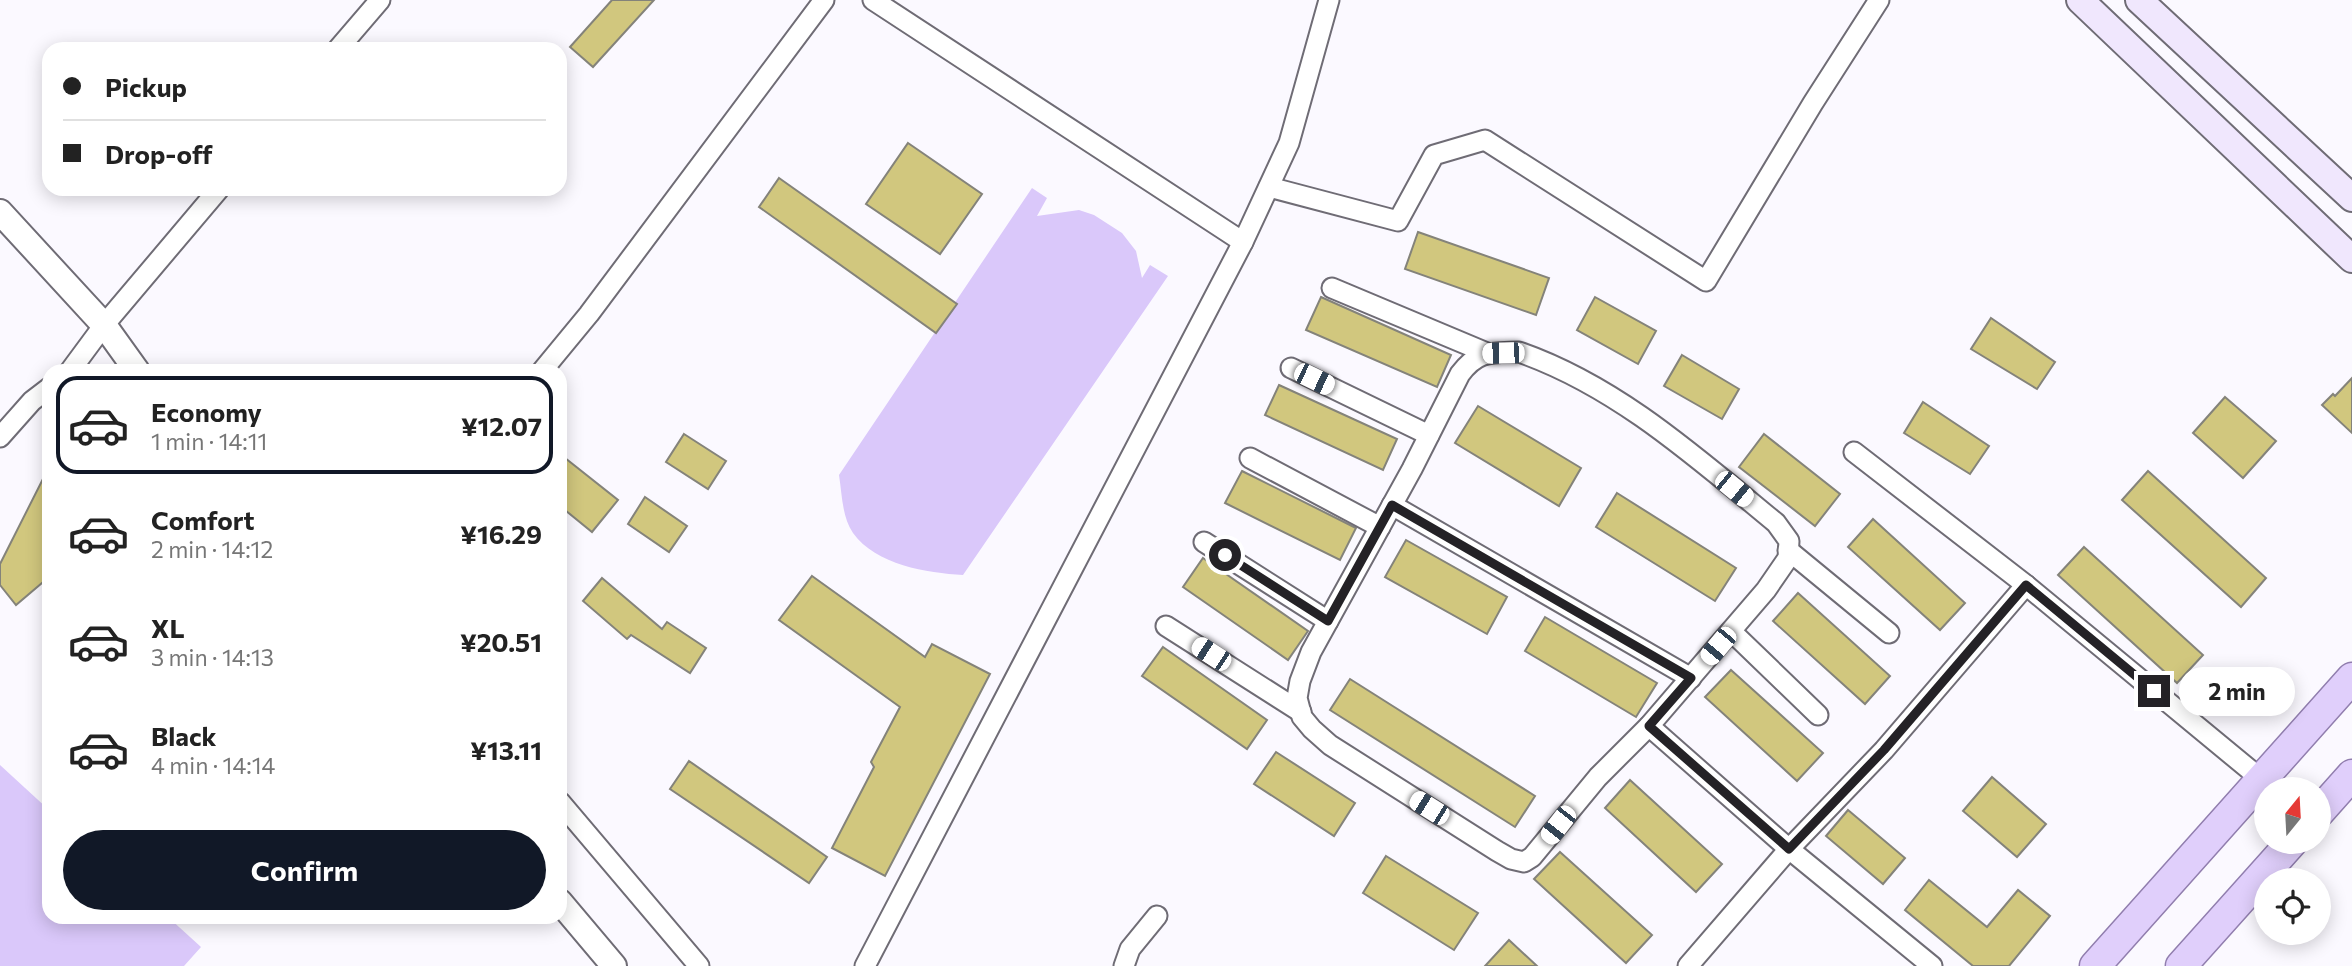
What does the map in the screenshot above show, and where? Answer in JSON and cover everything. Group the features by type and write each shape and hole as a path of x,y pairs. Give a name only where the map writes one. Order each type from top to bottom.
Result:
{"main road":[{"path":"2080,0 2352,259"},
{"path":"2138,0 2352,198"},
{"path":"2273,777 2352,678"},
{"path":"2331,799 2352,775"},
{"path":"2095,966 2254,799"},
{"path":"2181,966 2281,854"}],"street":[{"path":"344,42 380,0"},
{"path":"548,364 606,293 824,0"},
{"path":"873,0 1243,242"},
{"path":"865,966 1243,242 1289,143 1329,0"},
{"path":"1269,187 1398,221 1434,155 1485,141 1706,281 1813,103 1879,0"},
{"path":"75,364 104,325 213,196"},
{"path":"0,212 104,325 132,364"},
{"path":"1332,288 1487,353"},
{"path":"1519,352 1581,378 1672,438 1776,523 1789,541 1788,558 1781,569 1731,631 1649,726 1598,777 1538,850 1524,862 1511,859 1497,851 1330,745 1312,729 1301,712 1297,698 1311,652 1460,374 1471,360 1487,353 1519,352"},
{"path":"1291,368 1429,435"},
{"path":"0,438 42,393"},
{"path":"1854,452 2026,585 2257,777"},
{"path":"1250,458 1380,527"},
{"path":"1392,505 1691,678"},
{"path":"1204,542 1328,621"},
{"path":"1788,550 1889,633"},
{"path":"1688,966 1789,849 1884,750 2026,585"},
{"path":"1166,626 1301,712"},
{"path":"1731,631 1818,715"},
{"path":"1649,726 1789,849 1932,966"},
{"path":"567,810 699,966"},
{"path":"567,910 614,966"},
{"path":"1124,966 1130,949 1157,916"}],"shaded area":[{"path":"1032,188 1047,198 1037,216 1079,210 1094,215 1122,233 1136,251 1142,278 1150,265 1168,276 963,575 918,569 888,560 863,544 849,527 839,475"},
{"path":"0,765 42,804 42,924 176,924 201,947 184,966 0,966"}],"building":[{"path":"612,0 654,0 593,67 570,47"},
{"path":"908,143 982,194 940,254 866,204"},
{"path":"779,178 957,304 936,333 759,207"},
{"path":"1418,232 1549,278 1536,315 1405,269"},
{"path":"1321,297 1451,355 1437,387 1306,330"},
{"path":"1595,297 1656,331 1638,364 1577,330"},
{"path":"1991,318 2055,362 2037,389 1971,349"},
{"path":"1682,355 1739,389 1722,419 1664,386"},
{"path":"2352,378 2352,433 2322,405"},
{"path":"1279,385 1397,439 1383,470 1265,415"},
{"path":"2225,397 2276,441 2243,478 2193,433"},
{"path":"1923,402 1989,446 1970,474 1904,433"},
{"path":"1478,406 1581,468 1559,506 1455,443"},
{"path":"684,434 726,461 708,489 666,462"},
{"path":"1764,434 1840,494 1815,526 1739,467"},
{"path":"567,460 618,500 592,532 567,512"},
{"path":"1242,471 1356,528 1340,560 1225,503"},
{"path":"2148,471 2266,578 2241,607 2122,500"},
{"path":"42,481 42,583 16,605 0,585 0,564"},
{"path":"1617,493 1736,568 1715,601 1596,527"},
{"path":"645,497 687,526 669,552 628,524"},
{"path":"1873,519 1965,603 1940,630 1848,547"},
{"path":"1406,540 1507,597 1487,634 1385,577"},
{"path":"2084,547 2203,655 2177,683 2058,575"},
{"path":"1203,558 1308,631 1288,660 1183,587"},
{"path":"812,576 925,657 932,644 990,674 885,876 832,848 874,767 871,762 900,707 779,620"},
{"path":"602,578 662,629 667,622 706,648 690,673 631,635 627,639 583,601"},
{"path":"1798,593 1890,676 1865,704 1773,621"},
{"path":"1545,617 1657,683 1636,717 1525,651"},
{"path":"1163,647 1267,720 1247,749 1142,676"},
{"path":"1731,670 1823,753 1797,781 1705,697"},
{"path":"1350,679 1535,796 1515,827 1330,710"},
{"path":"1276,752 1355,803 1334,836 1254,784"},
{"path":"689,761 827,857 809,883 670,789"},
{"path":"1992,777 2046,824 2017,857 1963,811"},
{"path":"1630,780 1722,864 1696,892 1605,808"},
{"path":"1848,810 1905,858 1883,884 1826,836"},
{"path":"1560,852 1652,935 1626,963 1534,879"},
{"path":"1386,856 1478,913 1454,950 1363,893"},
{"path":"1929,880 1987,927 2018,890 2050,916 2009,966 1973,966 1905,910"},
{"path":"1509,940 1537,966 1485,966"}],"route":[{"path":"1225,555 1328,621 1392,505 1691,678 1649,726 1789,849 1884,750 2026,585 2154,691"}]}
